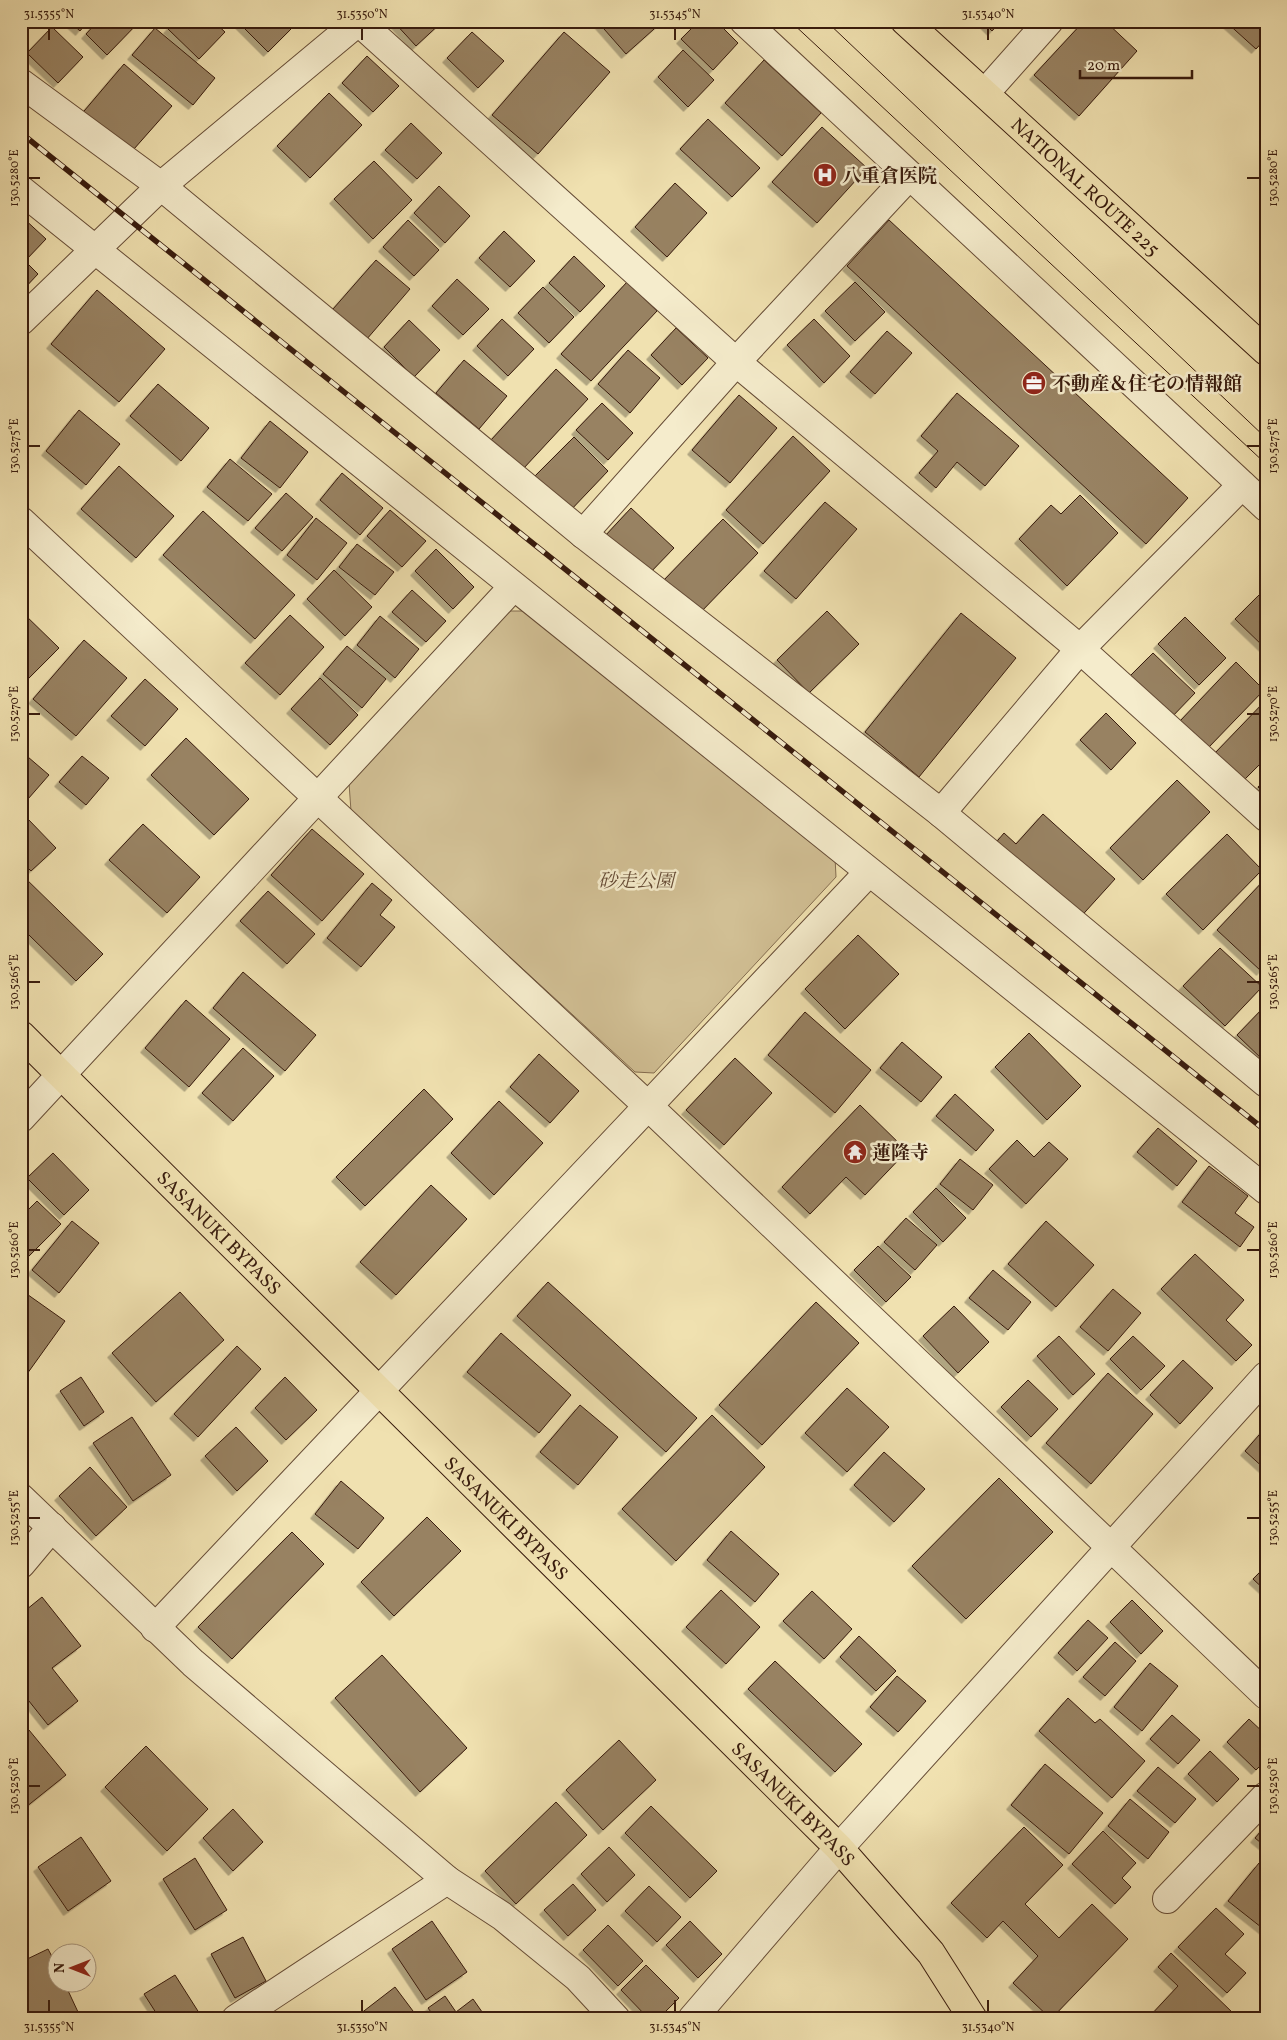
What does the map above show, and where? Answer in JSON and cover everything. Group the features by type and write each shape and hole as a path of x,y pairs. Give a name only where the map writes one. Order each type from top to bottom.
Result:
{"main road":[{"name":"NATIONAL ROUTE 225","path":"905,21 1266,351"},
{"name":"SASANUKI BYPASS","path":"21,1035 839,1848 930,1952 972,2019"}],"street":[{"path":"21,321 161,186 358,21 736,362 1080,649 1266,817"},
{"path":"744,21 1266,507"},
{"path":"985,93 1049,21"},
{"path":"21,83 161,186 583,534 941,813 1266,1083"},
{"path":"583,534 736,362 909,176"},
{"path":"21,190 1266,1190"},
{"path":"941,813 1080,649 1242,485"},
{"path":"21,521 648,1106 1113,1547 1266,1695"},
{"path":"21,1118 513,587"},
{"path":"155,1628 869,872"},
{"path":"692,2019 839,1848 1266,1376"},
{"path":"21,1498 155,1628 447,1880 502,1916 578,1978 616,2019"},
{"path":"21,1564 52,1528"},
{"path":"1167,1899 1266,1796"},
{"path":"236,2019 447,1880"}],"green space":[{"name":"砂走公園","path":"508,611 528,611 835,857 836,877 654,1073 635,1072 351,811 349,783"}],"building":[{"path":"69,21 88,21 80,31"},
{"path":"98,21 140,21 107,55 86,34"},
{"path":"175,21 213,21 225,32 199,59 168,29"},
{"path":"239,21 290,21 294,26 268,52"},
{"path":"393,21 443,21 416,46"},
{"path":"597,21 663,21 626,54"},
{"path":"699,21 716,21 738,43 713,70 681,39"},
{"path":"982,21 1001,21 992,31"},
{"path":"1084,21 1105,21 1137,51 1079,116 1034,75"},
{"path":"1225,21 1266,21 1266,38 1256,49"},
{"path":"52,27 83,57 58,83 27,53"},
{"path":"155,28 215,78 193,105 132,55"},
{"path":"472,32 504,61 478,88 447,58"},
{"path":"564,32 610,72 538,154 492,115"},
{"path":"683,50 714,80 688,107 658,77"},
{"path":"367,56 399,86 373,112 342,83"},
{"path":"764,60 821,113 782,156 725,103"},
{"path":"124,64 172,106 126,158 79,117"},
{"path":"329,93 362,125 310,178 277,146"},
{"path":"708,119 760,168 732,197 680,149"},
{"path":"411,123 442,153 417,179 385,150"},
{"path":"822,127 867,168 817,223 772,182"},
{"path":"374,161 412,200 373,239 334,199"},
{"path":"675,183 707,213 667,257 635,227"},
{"path":"439,186 470,216 445,243 414,213"},
{"path":"21,216 46,239 25,261 38,274 21,292"},
{"path":"408,220 439,250 414,276 383,247"},
{"path":"889,220 1188,498 1146,544 847,266"},
{"path":"504,231 535,261 510,287 479,258"},
{"path":"574,256 605,286 580,312 549,283"},
{"path":"376,260 410,289 360,347 326,317"},
{"path":"457,279 489,309 463,335 432,306"},
{"path":"627,282 657,311 591,381 561,354"},
{"path":"855,282 885,312 855,341 825,311"},
{"path":"543,287 574,317 549,343 518,313"},
{"path":"97,290 165,349 119,402 51,344"},
{"path":"502,319 534,349 508,376 477,346"},
{"path":"814,319 850,356 824,383 787,345"},
{"path":"409,320 440,350 414,377 384,347"},
{"path":"676,328 708,358 682,385 651,355"},
{"path":"887,331 912,353 875,394 850,372"},
{"path":"628,350 660,378 630,413 598,384"},
{"path":"464,360 507,396 479,429 436,393"},
{"path":"556,369 588,399 523,469 491,440"},
{"path":"158,384 209,428 181,461 130,416"},
{"path":"957,393 1019,446 985,486 957,462 936,488 919,473 938,451 921,436"},
{"path":"739,395 777,428 730,483 692,450"},
{"path":"602,403 633,433 608,460 576,430"},
{"path":"79,410 120,444 86,485 46,451"},
{"path":"270,421 308,452 280,488 241,458"},
{"path":"793,436 830,471 763,544 726,510"},
{"path":"574,437 608,471 568,513 533,478"},
{"path":"230,459 272,494 248,521 207,487"},
{"path":"119,466 174,516 136,558 81,509"},
{"path":"342,473 383,508 360,535 320,500"},
{"path":"286,493 313,517 282,551 255,528"},
{"path":"1080,495 1118,533 1067,586 1019,539 1051,505 1061,514"},
{"path":"825,502 857,529 796,599 764,571"},
{"path":"631,508 674,548 646,577 605,536"},
{"path":"390,510 426,541 402,567 367,536"},
{"path":"203,511 295,595 255,639 163,555"},
{"path":"316,518 347,543 317,580 287,555"},
{"path":"723,519 758,553 698,615 663,581"},
{"path":"357,544 394,572 375,595 339,567"},
{"path":"436,549 474,587 453,609 415,571"},
{"path":"334,570 372,607 345,636 307,599"},
{"path":"412,590 446,621 426,642 392,612"},
{"path":"1262,592 1266,596 1266,649 1235,619"},
{"path":"21,611 59,648 21,686"},
{"path":"827,611 859,644 809,693 777,660"},
{"path":"961,613 1016,658 919,777 865,732"},
{"path":"290,615 324,647 280,695 245,663"},
{"path":"380,616 419,649 395,678 357,645"},
{"path":"1185,617 1226,658 1199,685 1158,644"},
{"path":"84,640 127,678 76,736 33,699"},
{"path":"347,646 386,679 362,708 323,674"},
{"path":"1153,653 1195,693 1168,721 1126,680"},
{"path":"1236,662 1264,690 1208,748 1180,721"},
{"path":"320,678 358,715 330,745 291,709"},
{"path":"145,679 178,709 145,746 111,716"},
{"path":"1266,700 1266,758 1243,781 1215,753"},
{"path":"1106,713 1136,743 1111,770 1080,740"},
{"path":"186,738 249,799 214,835 151,775"},
{"path":"21,751 49,775 21,807"},
{"path":"82,756 109,778 86,805 59,782"},
{"path":"1266,779 1266,795 1258,787"},
{"path":"1177,780 1210,812 1143,880 1110,848"},
{"path":"1043,814 1115,879 1076,922 993,846 1004,833 1016,844"},
{"path":"27,818 56,848 31,871 21,861 21,824"},
{"path":"143,824 200,877 167,913 109,860"},
{"path":"312,829 364,874 322,921 271,875"},
{"path":"1227,834 1262,870 1203,930 1166,894"},
{"path":"21,874 103,954 76,981 29,935 21,942"},
{"path":"1266,878 1266,965 1261,971 1217,930"},
{"path":"372,883 392,900 380,915 395,927 361,967 327,938"},
{"path":"268,891 315,934 287,964 240,921"},
{"path":"858,935 899,974 845,1029 805,989"},
{"path":"1220,948 1262,987 1225,1026 1183,986"},
{"path":"243,972 316,1035 285,1071 213,1008"},
{"path":"186,1000 230,1039 189,1087 145,1048"},
{"path":"1266,1007 1266,1063 1237,1035"},
{"path":"805,1012 871,1070 835,1113 768,1055"},
{"path":"1029,1033 1081,1086 1047,1120 995,1067"},
{"path":"902,1042 942,1077 921,1102 880,1068"},
{"path":"243,1048 274,1076 233,1121 202,1093"},
{"path":"539,1054 579,1091 550,1123 510,1087"},
{"path":"735,1058 772,1093 724,1145 686,1110"},
{"path":"424,1089 453,1119 365,1206 336,1177"},
{"path":"955,1094 994,1130 976,1151 936,1116"},
{"path":"499,1101 543,1143 494,1195 451,1153"},
{"path":"860,1105 907,1151 865,1195 846,1177 810,1214 782,1187"},
{"path":"1158,1128 1197,1161 1177,1186 1137,1152"},
{"path":"1017,1140 1034,1157 1049,1142 1068,1159 1026,1204 989,1169"},
{"path":"53,1153 89,1190 64,1215 27,1178"},
{"path":"960,1159 993,1185 973,1210 940,1184"},
{"path":"1209,1166 1248,1196 1235,1213 1254,1227 1240,1247 1182,1202"},
{"path":"431,1185 467,1219 396,1295 360,1262"},
{"path":"936,1188 966,1218 943,1242 913,1212"},
{"path":"37,1201 61,1224 21,1264 21,1217"},
{"path":"906,1218 937,1245 915,1270 884,1242"},
{"path":"72,1221 99,1243 59,1293 32,1270"},
{"path":"1046,1221 1094,1265 1056,1307 1008,1264"},
{"path":"878,1246 911,1277 886,1302 854,1270"},
{"path":"1195,1254 1244,1300 1226,1320 1252,1345 1236,1361 1161,1289"},
{"path":"993,1270 1031,1302 1008,1330 969,1298"},
{"path":"548,1282 697,1418 666,1452 517,1316"},
{"path":"1113,1289 1141,1313 1108,1351 1080,1327"},
{"path":"24,1292 65,1321 27,1374 21,1370 21,1296"},
{"path":"180,1292 224,1340 156,1402 112,1353"},
{"path":"816,1302 859,1343 762,1445 719,1405"},
{"path":"954,1306 989,1342 958,1373 923,1336"},
{"path":"501,1333 571,1395 539,1433 467,1372"},
{"path":"1059,1336 1095,1374 1073,1395 1037,1356"},
{"path":"1133,1336 1165,1366 1141,1390 1110,1359"},
{"path":"237,1346 261,1369 198,1437 174,1414"},
{"path":"1183,1360 1213,1388 1180,1424 1150,1395"},
{"path":"1108,1373 1153,1414 1091,1484 1046,1443"},
{"path":"81,1377 104,1412 84,1426 60,1391"},
{"path":"285,1377 317,1410 286,1440 255,1408"},
{"path":"1028,1380 1058,1409 1031,1437 1001,1407"},
{"path":"847,1388 889,1427 847,1472 805,1433"},
{"path":"580,1405 618,1437 578,1485 540,1452"},
{"path":"712,1415 765,1467 676,1561 622,1509"},
{"path":"132,1417 171,1475 133,1501 93,1443"},
{"path":"236,1427 268,1461 237,1491 205,1456"},
{"path":"1266,1427 1266,1470 1245,1451"},
{"path":"884,1452 925,1489 894,1522 854,1485"},
{"path":"90,1467 127,1507 96,1536 59,1496"},
{"path":"999,1478 1053,1532 966,1619 912,1566"},
{"path":"341,1481 384,1518 358,1549 315,1514"},
{"path":"427,1517 461,1551 394,1616 361,1582"},
{"path":"731,1531 779,1574 755,1602 707,1560"},
{"path":"292,1532 324,1564 232,1659 198,1627"},
{"path":"1266,1566 1266,1591 1253,1579"},
{"path":"721,1590 760,1627 726,1664 686,1627"},
{"path":"812,1591 852,1629 824,1659 783,1621"},
{"path":"42,1597 81,1646 52,1668 78,1701 48,1725 21,1691 21,1614"},
{"path":"1132,1600 1163,1631 1141,1654 1110,1622"},
{"path":"1088,1620 1108,1638 1077,1671 1058,1653"},
{"path":"859,1636 896,1671 876,1691 840,1657"},
{"path":"1115,1642 1136,1661 1105,1696 1083,1677"},
{"path":"382,1655 467,1748 420,1792 335,1698"},
{"path":"775,1661 862,1744 835,1772 748,1689"},
{"path":"1150,1663 1178,1686 1142,1731 1114,1707"},
{"path":"897,1676 926,1701 898,1732 870,1707"},
{"path":"1068,1698 1095,1723 1100,1719 1145,1761 1112,1798 1039,1731"},
{"path":"1172,1715 1200,1740 1178,1764 1150,1739"},
{"path":"1249,1719 1266,1735 1266,1760 1256,1770 1227,1742"},
{"path":"29,1730 66,1775 21,1811 21,1736"},
{"path":"619,1740 656,1780 603,1830 566,1790"},
{"path":"146,1746 208,1809 167,1851 105,1787"},
{"path":"1210,1751 1239,1779 1217,1802 1188,1774"},
{"path":"1045,1764 1103,1813 1069,1854 1011,1805"},
{"path":"1158,1767 1196,1799 1175,1823 1137,1791"},
{"path":"1130,1799 1169,1832 1148,1859 1108,1826"},
{"path":"556,1802 587,1835 516,1904 485,1871"},
{"path":"651,1806 717,1871 690,1898 625,1833"},
{"path":"233,1809 263,1842 233,1871 203,1838"},
{"path":"1266,1825 1266,1847 1255,1838"},
{"path":"1024,1827 1063,1865 1025,1904 1059,1938 1092,1904 1128,1939 1051,2019 1013,1983 1038,1956 1003,1921 987,1938 951,1903"},
{"path":"1103,1831 1136,1863 1122,1878 1131,1887 1115,1904 1072,1864"},
{"path":"81,1837 111,1881 68,1911 38,1867"},
{"path":"609,1847 635,1875 607,1902 581,1874"},
{"path":"195,1858 227,1910 195,1930 163,1879"},
{"path":"1259,1863 1266,1868 1266,1931 1228,1901"},
{"path":"573,1884 596,1910 568,1936 544,1910"},
{"path":"649,1886 681,1917 657,1942 625,1911"},
{"path":"1216,1908 1244,1934 1225,1954 1246,1973 1227,1993 1178,1947"},
{"path":"432,1921 467,1972 426,2000 392,1949"},
{"path":"690,1921 722,1954 698,1978 666,1945"},
{"path":"608,1925 643,1961 618,1986 583,1950"},
{"path":"243,1937 266,1981 235,1998 211,1954"},
{"path":"48,1949 48,1992 69,1992 78,2012 63,2019 21,2019 21,1962"},
{"path":"1171,1953 1233,2013 1227,2019 1151,2019 1149,2017 1178,1986 1158,1967"},
{"path":"646,1965 679,1998 658,2019 649,2019 621,1990"},
{"path":"175,1975 203,2019 160,2019 144,1994"},
{"path":"395,1987 419,2019 364,2019 360,2014"},
{"path":"445,1996 456,2012 473,1999 487,2019 436,2019 428,2008"},
{"path":"730,2011 739,2019 724,2019"}],"tram line":[{"path":"790,21 1266,464"},
{"path":"826,21 1266,438"}],"railway":[{"path":"21,133 1266,1131"}],"place":[{"name":"八重倉医院","path":"825,175"},
{"name":"不動産＆住宅の情報館","path":"1034,383"},
{"name":"蓮隆寺","path":"855,1152"}]}
